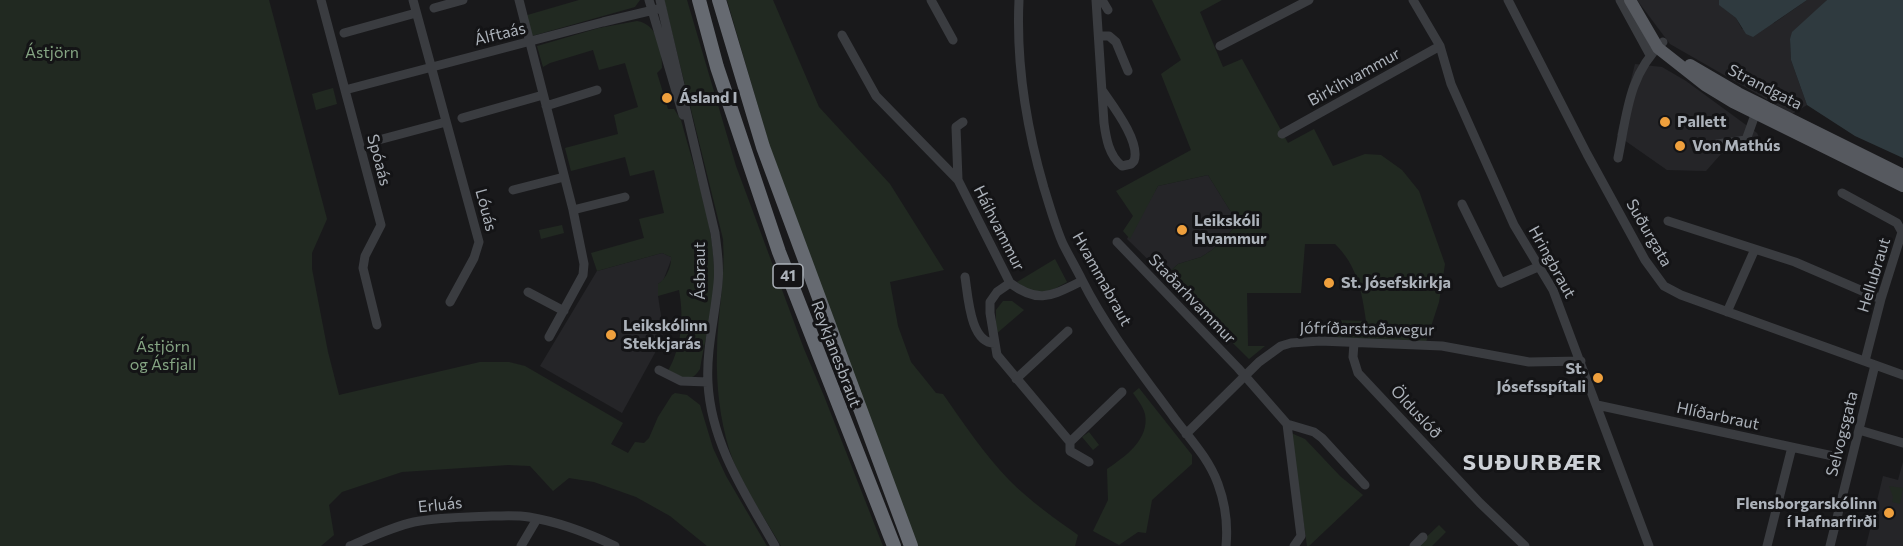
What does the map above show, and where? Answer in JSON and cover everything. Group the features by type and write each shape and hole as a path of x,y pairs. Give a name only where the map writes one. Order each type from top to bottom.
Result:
{"highway":[{"name":"Reykjanesbraut","path":"699,0 717,67 779,252 894,546"},
{"name":"Reykjanesbraut","path":"719,0 762,147 911,546"}],"main road":[{"name":"Strandgata","path":"1630,0 1657,48 1705,85 1733,102 1903,186"},
{"name":"Strandgata","path":"1637,0 1657,48 1738,93 1903,174"}],"street":[{"name":"Spóaás","path":"321,0 381,225 365,256 363,268 377,326"},
{"name":"Lóuás","path":"413,0 479,242 474,258 450,302"},
{"path":"434,8 463,0"},
{"path":"519,0 585,264 583,275 549,337"},
{"name":"Ásbraut","path":"649,0 681,110 689,128"},
{"path":"931,0 953,40"},
{"name":"Hvammabraut","path":"1019,0 1018,34 1021,76 1033,147 1053,218 1082,281 1129,356 1199,450 1218,484 1227,521 1226,546"},
{"path":"1096,0 1104,123 1109,146 1118,164 1127,166 1134,162 1135,149 1116,109 1102,90"},
{"path":"1102,0 1108,10"},
{"path":"1220,46 1310,0"},
{"name":"Hringbraut","path":"1413,0 1440,46 1451,84 1514,225 1553,290 1649,546"},
{"name":"Suðurgata","path":"1508,0 1587,154 1654,273 1664,286 1681,295 1903,375"},
{"name":"Strandgata","path":"1620,0 1657,48"},
{"name":"Álftaás","path":"345,90 651,10 661,4"},
{"name":"Ásbraut","path":"661,4 712,217 719,260 708,382 713,420 732,471 775,546"},
{"path":"344,33 417,14"},
{"name":"Háihvammur","path":"842,35 876,96 958,180 1010,284 1024,294 1044,297 1082,281"},
{"path":"1099,36 1109,36 1116,42 1128,71"},
{"name":"Birkihvammur","path":"1282,134 1440,46"},
{"path":"1618,158 1635,78 1657,48"},
{"path":"546,106 597,90"},
{"path":"462,118 543,95"},
{"name":"Strandgata","path":"1717,144 1746,140 1756,112"},
{"path":"371,142 446,122"},
{"name":"Háihvammur","path":"958,180 956,127 963,122"},
{"path":"513,190 564,177"},
{"name":"Hellubraut","path":"1842,194 1894,221 1901,229 1901,236 1881,299 1870,363"},
{"path":"573,210 625,197"},
{"path":"1462,204 1501,283 1540,266"},
{"path":"1668,220 1795,262 1881,299"},
{"name":"Staðarhvammur","path":"1118,242 1246,376 1287,424"},
{"path":"1727,312 1755,249"},
{"path":"965,276 975,330 986,342 995,343"},
{"path":"1010,284 997,292 990,302 997,355 1070,442 1070,452 1089,462"},
{"path":"528,292 564,311"},
{"path":"1016,379 1068,331"},
{"name":"Jófríðarstaðavegur","path":"1186,434 1259,362 1281,346 1291,343 1320,341 1442,346 1529,362 1581,361"},
{"name":"Ölduslóð","path":"1354,343 1353,357 1358,373 1480,503 1525,546"},
{"name":"Selvogsgata","path":"1830,546 1859,430 1870,363"},
{"path":"659,370 681,381 708,382"},
{"path":"1070,442 1122,392"},
{"name":"Hlíðarbraut","path":"1597,405 1833,456"},
{"path":"1294,546 1301,536 1287,424 1314,432 1322,438 1365,485"},
{"path":"1859,430 1903,443"},
{"path":"1767,546 1792,447"},
{"name":"Erluás","path":"350,546 413,522 512,515 537,519 594,536 615,546"},
{"path":"521,546 537,519"},
{"path":"1414,546 1423,537"}],"shaded area":[{"path":"1637,0 1719,0 1720,5 1736,18 1742,29 1774,23 1807,0 1827,0 1790,39 1791,60 1807,105 1792,114 1670,44"},
{"path":"1719,0 1807,0 1753,37 1746,34 1736,18 1719,5"},
{"path":"1827,0 1903,0 1903,158 1855,136 1807,105 1791,60 1790,39 1792,32"},
{"path":"1635,64 1662,67 1686,81 1757,133 1760,139 1740,150 1721,154 1706,171 1667,170 1617,135"},
{"name":"Leikskóli Hvammur","path":"1208,175 1240,222 1212,250 1201,257 1178,264 1165,276 1127,239 1158,186"},
{"name":"Leikskólinn Stekkjarás","path":"662,253 671,257 671,260 663,281 658,284 662,340 622,413 540,366 597,271"},
{"name":"Flensborgarskólinn í Hafnarfirði","path":"1903,462 1903,546 1866,546 1883,476 1898,480"}],"green space":[{"name":"Ástjörn og Ásfjall","path":"0,0 269,0 327,219 312,253 312,269 339,395 480,362 509,362 525,366 623,423 611,444 628,453 635,442 644,443 649,438 658,417 672,395 675,393 687,395 700,405 713,448 726,476 767,546 707,546 670,516 636,497 594,482 569,478 553,491 530,466 508,465 402,472 342,492 329,505 334,535 321,546 0,546"},
{"path":"579,0 640,0 635,7 532,36 524,16"},
{"path":"664,0 687,0 736,166 804,349 883,546 781,546 734,462 723,426 717,377 723,239"},
{"path":"727,0 773,0 819,107 890,184 944,270 890,282 898,326 911,362 936,393 943,394 1009,480 1051,516 1078,535 1075,546 917,546 769,144"},
{"path":"1152,0 1222,0 1200,12 1223,67 1242,59 1288,143 1314,129 1333,166 1365,154 1381,155 1402,170 1419,191 1445,264 1439,302 1426,342 1335,338 1336,320 1366,321 1357,280 1349,261 1335,244 1305,244 1301,293 1247,293 1248,346 1265,346 1249,359 1165,276 1178,264 1201,257 1212,250 1240,222 1208,175 1158,186 1130,239 1123,231 1133,216 1116,191 1191,150 1161,74 1181,60"},
{"path":"637,21 650,27 657,39 662,68 657,73 668,109 674,109 681,120 709,223 714,266 712,307 700,369 697,374 689,378 668,371 679,342 681,300 679,290 658,296 658,284 668,272 671,257 662,253 597,271 591,253 644,238 639,219 664,213 654,170 630,176 625,157 571,171 565,148 618,134 614,115 638,107 625,63 599,70 593,50 543,67 537,46 599,28"},
{"path":"333,88 337,104 316,110 312,94"},
{"path":"562,225 564,233 541,239 539,230"},
{"path":"1055,259 1067,282 1047,291 1036,292 1017,282"},
{"path":"1003,301 1012,301 1024,310 996,334 996,310"},
{"path":"1139,388 1192,455 1192,464 1152,500 1146,533 1138,532 1119,545 1093,531 1108,500 1107,469 1135,446 1144,431 1145,414 1133,393"},
{"path":"1089,432 1099,445 1093,450 1082,437"},
{"path":"1291,433 1305,439 1340,476 1363,495 1309,546 1307,546"},
{"path":"1889,486 1903,488 1900,504 1892,502 1893,497"},
{"path":"1439,525 1446,532 1432,546 1417,546"}],"place":[{"name":"Ásland I","path":"667,98"},
{"name":"Pallett","path":"1665,122"},
{"name":"Von Mathús","path":"1680,146"},
{"name":"Leikskóli Hvammur","path":"1182,230"},
{"name":"St. Jósefskirkja","path":"1329,283"},
{"name":"Leikskólinn Stekkjarás","path":"611,335"},
{"name":"St. Jósefsspítali","path":"1598,378"},
{"name":"Flensborgarskólinn í Hafnarfirði","path":"1889,513"}],"district":[{"name":"SUÐURBÆR","path":"1533,463"}],"park label":[{"name":"Ástjörn","path":"52,53"}]}
